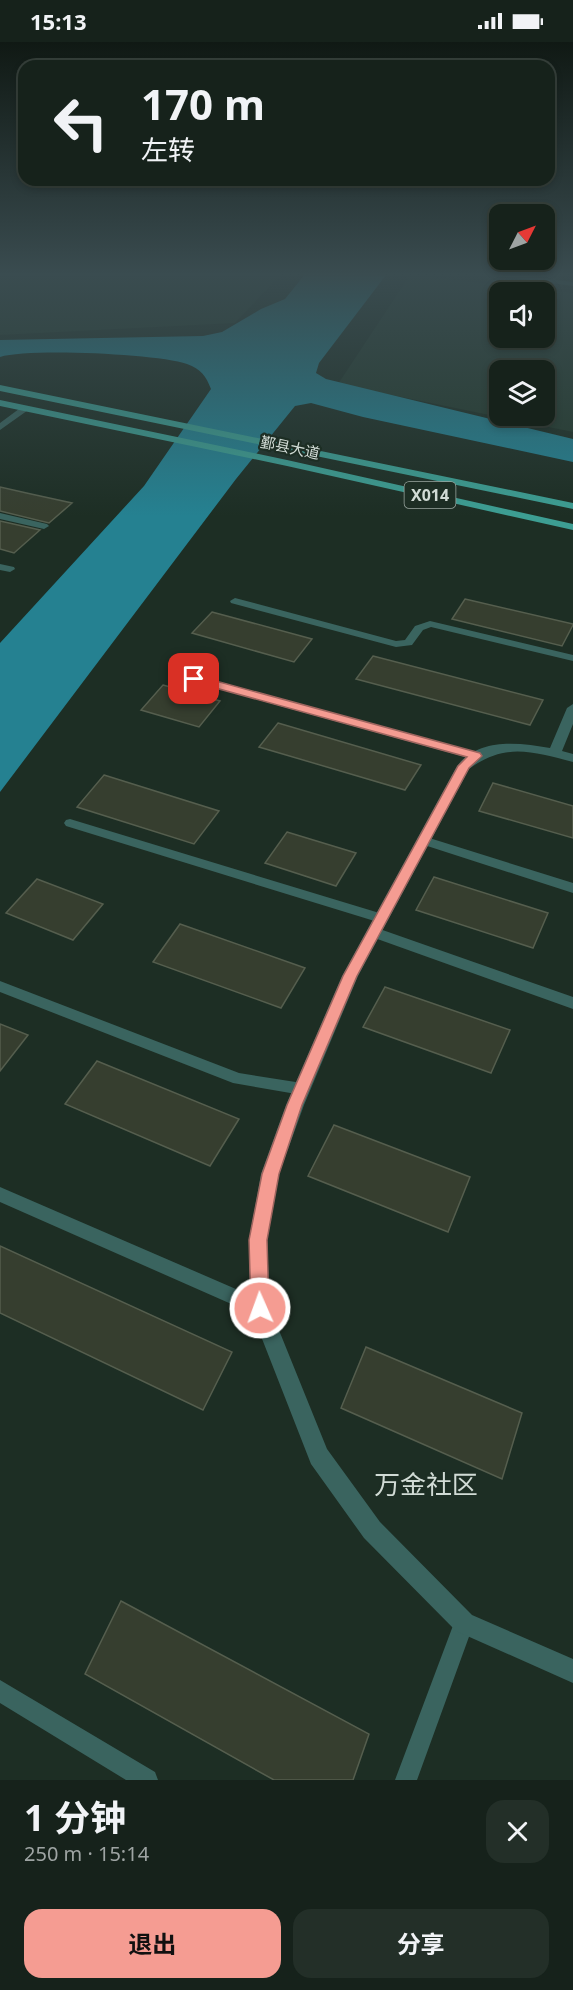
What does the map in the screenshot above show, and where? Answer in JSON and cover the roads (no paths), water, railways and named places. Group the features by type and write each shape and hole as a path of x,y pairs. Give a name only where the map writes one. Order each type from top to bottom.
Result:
{"main road":[{"name":"鄞县大道","path":"0,388 573,506"},
{"name":"鄞县大道","path":"0,403 573,526"}],"street":[{"path":"0,426 26,408"},
{"path":"555,753 573,708"},
{"path":"573,758 511,747 486,750 464,766 350,976 302,1089 270,1174 258,1240 260,1308 319,1456 372,1530 464,1623 573,1671"}],"lane":[{"path":"0,516 44,526"},
{"path":"235,601 396,644 408,643 419,628 430,624 573,658"},
{"path":"194,679 476,756"},
{"path":"70,823 378,925 573,1003"},
{"path":"423,840 573,888"},
{"path":"0,986 238,1079 302,1089"},
{"path":"0,1194 260,1308"},
{"path":"406,1780 464,1623"},
{"path":"0,1691 147,1780"}],"water":[{"path":"97,354 326,354 319,363 316,373 326,379 489,419 489,426 519,426 573,439 573,462 363,417 311,403 295,406 236,479 0,792 0,643 144,486 211,389 205,377 192,366 150,357"}],"district":[{"name":"万金社区","path":"426,1485"}]}
